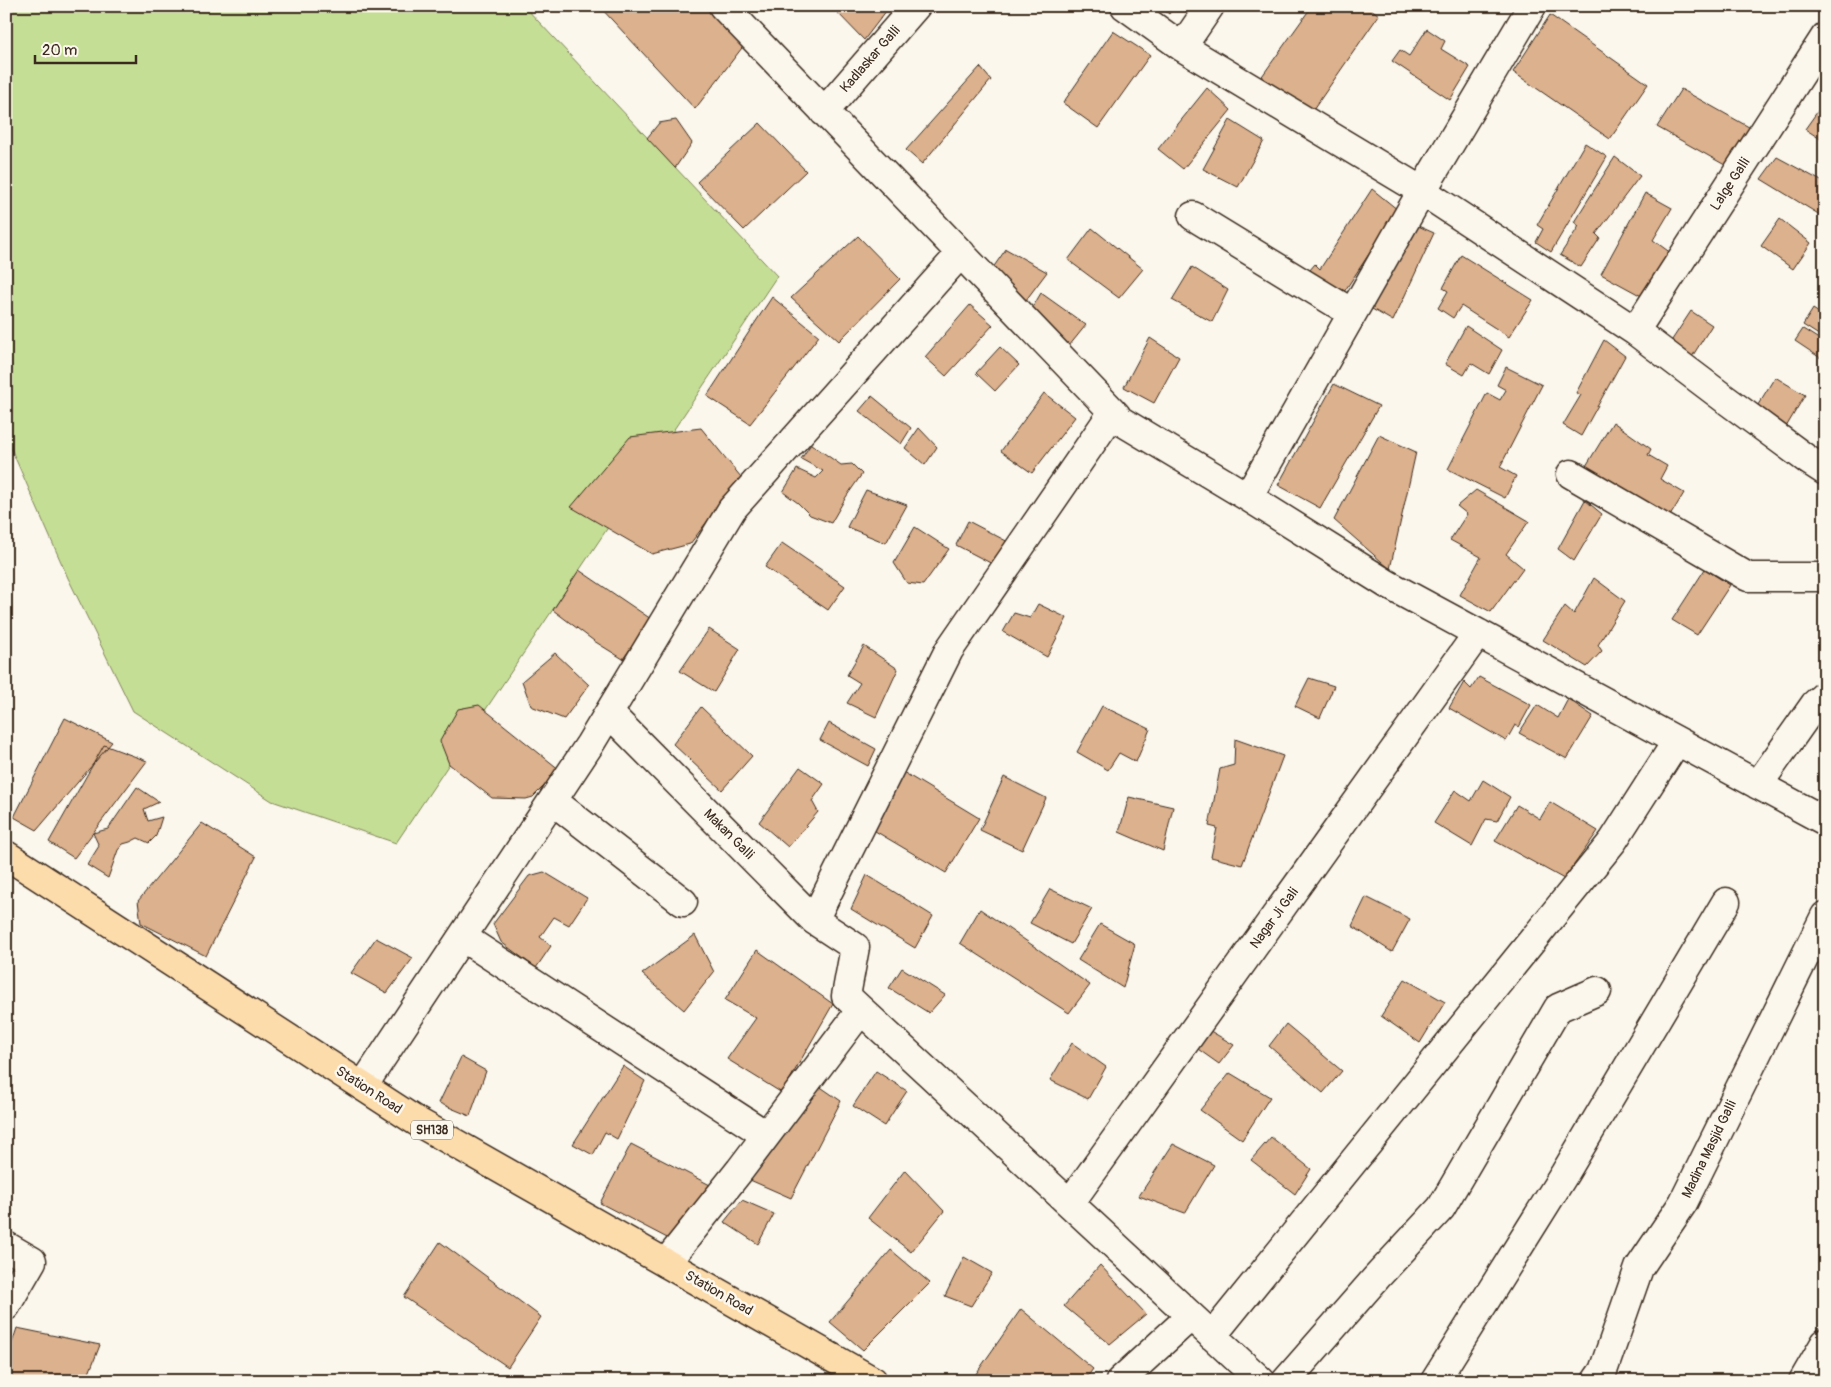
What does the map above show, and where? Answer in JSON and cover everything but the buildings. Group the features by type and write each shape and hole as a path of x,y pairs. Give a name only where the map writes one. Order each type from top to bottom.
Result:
{"highway":[{"name":"Station Road","path":"6,855 416,1121 873,1381"}],"street":[{"path":"723,6 1116,415 1110,415"},
{"name":"Kadlaskar Galli","path":"824,112 916,6"},
{"path":"1126,6 1182,47 1422,191 1635,331 1808,460 1825,470"},
{"path":"1182,47 1210,6"},
{"path":"1248,497 1422,191 1532,6"},
{"name":"Lalge Galli","path":"1635,331 1825,37"},
{"path":"1193,216 1352,313"},
{"path":"362,1086 553,801 609,713 732,509 961,254"},
{"path":"1110,415 1248,497 1387,584 1825,821"},
{"path":"814,920 949,650 1110,415"},
{"path":"1571,474 1748,577 1825,577"},
{"name":"Nagar Ji Gali","path":"1070,1203 1478,633"},
{"path":"1758,785 1815,704 1825,696"},
{"name":"Makan Galli","path":"609,713 814,920 856,947 846,996 861,1010"},
{"path":"1212,1336 1613,841 1677,741"},
{"path":"553,801 683,902"},
{"path":"1435,1381 1565,1173 1726,902"},
{"name":"Madina Masjid Galli","path":"1596,1381 1603,1371 1639,1268 1683,1203 1825,916"},
{"path":"462,937 766,1135"},
{"path":"1286,1381 1377,1277 1441,1208 1558,1008 1597,991"},
{"path":"666,1264 861,1010 1261,1381"},
{"path":"6,1246 32,1260 6,1306"},
{"path":"1120,1381 1191,1316"},
{"path":"1804,1381 1825,1343"}],"green space":[{"path":"6,6 524,6 777,276 396,843 272,801 133,711 68,578 6,437"}]}
